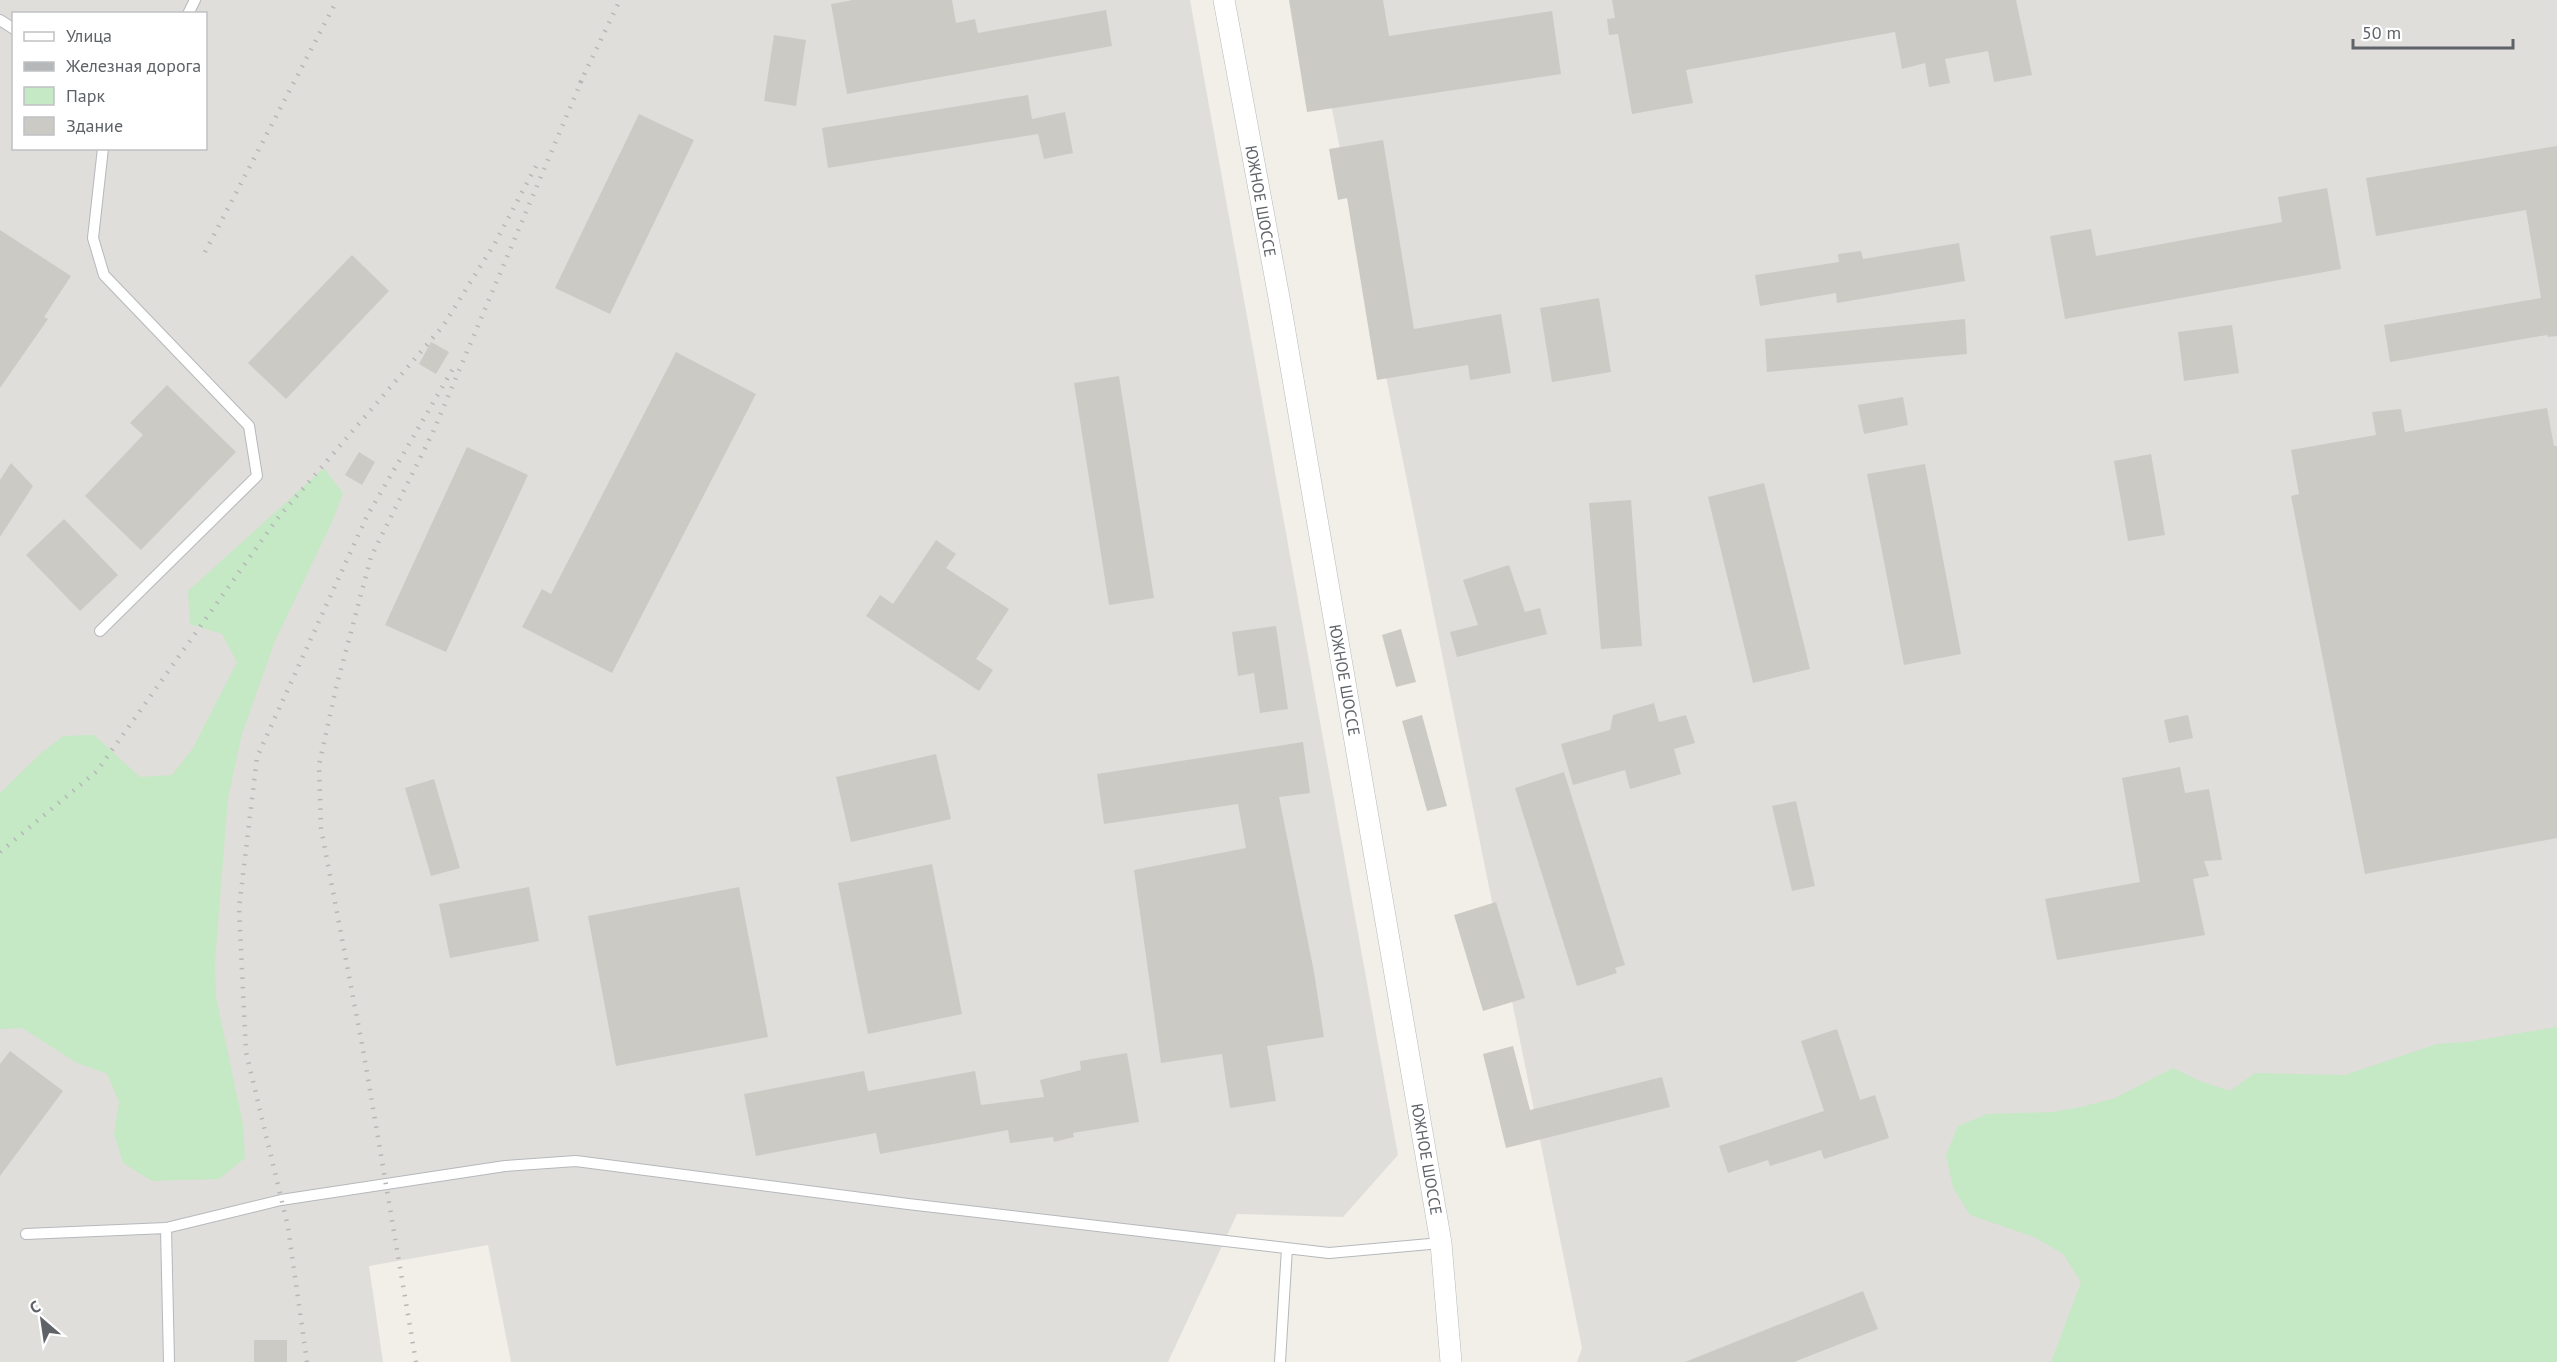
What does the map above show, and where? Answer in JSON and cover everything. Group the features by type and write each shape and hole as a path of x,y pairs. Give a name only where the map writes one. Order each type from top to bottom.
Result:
{"street":[{"name":"ЮЖНОЕ ШОССЕ","path":"1224,0 1280,303 1442,1243 1451,1362"}],"lane":[{"path":"100,631 257,476 249,426 104,275 93,238 104,150"},
{"path":"26,1234 166,1228 281,1200 505,1166 576,1161 908,1204 1329,1253 1442,1243"},
{"path":"166,1228 170,1362"},
{"path":"1280,1362 1287,1248"}],"shaded area":[{"path":"0,0 1190,0 1398,1155 1343,1217 1237,1214 1168,1362 511,1362 488,1245 369,1266 383,1362 0,1362"},
{"path":"1310,0 2557,0 2557,1362 1577,1362 1582,1348"}],"green space":[{"path":"324,468 343,493 332,522 275,641 242,734 228,798 215,962 216,997 243,1124 245,1158 219,1179 152,1181 123,1163 114,1134 119,1102 107,1074 77,1063 22,1028 0,1029 0,793 39,755 63,736 94,735 140,777 172,775 193,748 237,662 222,634 190,624 188,591"},
{"path":"2557,1027 2557,1362 2051,1362 2081,1282 2063,1254 2034,1237 1970,1215 1953,1188 1946,1155 1958,1126 1987,1114 2054,1112 2085,1106 2115,1098 2173,1068 2200,1081 2230,1091 2255,1073 2345,1075 2437,1044 2467,1042"}],"building":[{"path":"853,0 952,0 956,23 975,19 978,33 1106,10 1112,46 847,94 831,4"},
{"path":"1289,0 1383,0 1389,36 1552,11 1561,74 1307,112"},
{"path":"1612,0 2016,0 2032,75 1994,82 1988,51 1945,59 1950,83 1929,87 1925,63 1902,69 1895,32 1686,70 1693,103 1632,114 1618,34 1609,35 1607,19 1615,18"},
{"path":"774,35 806,40 796,106 764,101"},
{"path":"1028,95 1032,119 1065,112 1073,153 1044,159 1038,134 828,168 822,128"},
{"path":"639,114 694,140 610,314 555,288"},
{"path":"1383,140 1414,329 1501,314 1511,373 1470,380 1468,365 1377,380 1347,198 1338,200 1329,149"},
{"path":"2557,146 2557,336 2548,337 2547,335 2390,362 2384,325 2541,298 2526,210 2376,236 2366,178"},
{"path":"2327,188 2341,269 2065,319 2050,236 2091,229 2096,256 2282,222 2278,197"},
{"path":"0,230 71,276 44,317 48,319 0,388"},
{"path":"1959,243 1965,281 1837,303 1836,293 1760,306 1755,275 1839,262 1838,254 1861,251 1863,259"},
{"path":"352,255 389,291 286,399 248,363"},
{"path":"1599,298 1611,372 1552,382 1540,308"},
{"path":"1965,319 1967,354 1767,372 1765,339"},
{"path":"2232,325 2239,373 2184,381 2178,332"},
{"path":"431,342 449,352 436,374 419,364"},
{"path":"676,352 756,394 612,673 522,627 542,589 551,594"},
{"path":"1119,376 1154,598 1109,605 1074,383"},
{"path":"167,385 236,452 141,550 85,496 143,435 130,423"},
{"path":"1903,397 1908,425 1864,434 1858,405"},
{"path":"2547,408 2554,446 2557,446 2557,838 2365,874 2291,496 2299,494 2291,450 2376,435 2372,412 2401,409 2405,432"},
{"path":"467,447 528,475 446,652 385,625"},
{"path":"359,452 375,462 362,485 345,475"},
{"path":"2151,454 2165,535 2128,541 2114,461"},
{"path":"11,463 33,486 0,537 0,480"},
{"path":"1925,464 1961,654 1904,665 1867,474"},
{"path":"1764,483 1810,669 1753,683 1708,497"},
{"path":"1631,500 1642,646 1601,649 1589,503"},
{"path":"64,519 118,575 80,611 26,555"},
{"path":"936,540 956,554 946,568 1009,609 976,659 993,670 979,691 866,616 880,595 893,604"},
{"path":"1509,565 1525,612 1540,608 1547,634 1457,657 1450,632 1478,625 1463,580"},
{"path":"1276,626 1288,709 1260,713 1254,673 1238,676 1232,632"},
{"path":"1401,629 1416,682 1396,687 1382,635"},
{"path":"1654,703 1659,722 1686,715 1695,743 1674,749 1681,774 1630,789 1625,770 1573,785 1561,744 1610,730 1613,715"},
{"path":"1422,715 1447,806 1427,811 1402,721"},
{"path":"2188,715 2193,738 2169,743 2164,720"},
{"path":"1303,742 1310,793 1279,797 1314,972 1324,1037 1267,1046 1276,1101 1230,1108 1222,1054 1161,1063 1134,870 1246,848 1238,804 1104,824 1097,774"},
{"path":"936,754 951,819 851,842 836,777"},
{"path":"2180,767 2185,793 2209,789 2222,860 2204,861 2209,876 2193,879 2205,935 2057,960 2045,899 2140,882 2122,778"},
{"path":"1564,772 1625,965 1615,968 1617,973 1577,986 1515,788"},
{"path":"434,779 460,868 431,876 405,788"},
{"path":"1796,801 1815,886 1792,891 1772,806"},
{"path":"932,864 962,1014 868,1034 838,883"},
{"path":"529,887 539,941 450,958 439,904"},
{"path":"739,887 768,1037 616,1066 588,916"},
{"path":"1496,902 1525,998 1483,1011 1454,915"},
{"path":"1837,1029 1860,1100 1875,1095 1889,1138 1824,1159 1821,1150 1770,1166 1768,1160 1728,1173 1719,1146 1824,1111 1801,1041"},
{"path":"1513,1046 1530,1110 1662,1077 1670,1107 1506,1148 1483,1054"},
{"path":"10,1051 63,1091 0,1176 0,1064"},
{"path":"1127,1053 1139,1122 1073,1133 1074,1137 1054,1142 1053,1137 1010,1143 1008,1130 880,1154 876,1133 756,1156 744,1094 864,1071 868,1091 975,1071 981,1105 1044,1097 1040,1080 1081,1070 1080,1061"},
{"path":"1863,1291 1878,1329 1794,1362 1685,1362"},
{"path":"254,1340 287,1340 287,1362 254,1362"}],"railway":[{"path":"205,252 337,0"},
{"path":"580,83 620,0"},
{"path":"416,1362 364,1055 321,828 319,765 336,688 371,557 433,432 583,77"},
{"path":"0,852 97,771 277,519 443,326 495,243 536,166"},
{"path":"307,1362 288,1227 246,1052 239,908 257,757 367,516 454,367"}]}
